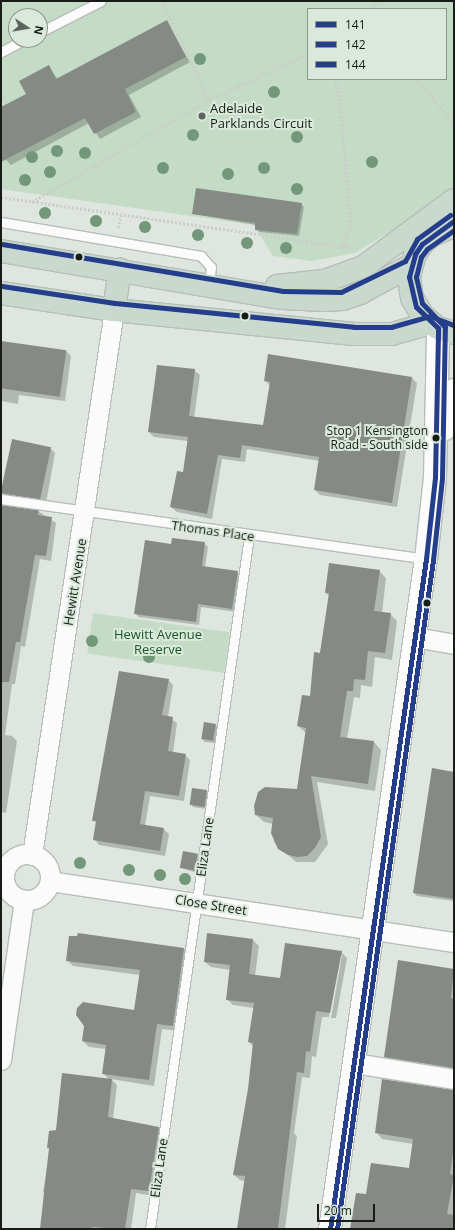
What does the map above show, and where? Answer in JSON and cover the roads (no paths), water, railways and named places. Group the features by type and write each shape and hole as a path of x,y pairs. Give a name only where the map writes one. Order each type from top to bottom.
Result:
{"highway":[{"path":"211,285 290,286 324,281 363,267 454,200"},
{"path":"441,328 416,307 409,287 410,266 422,244 450,226"},
{"path":"1,251 120,269 282,298 343,299 410,266"},
{"path":"114,310 120,269"},
{"path":"1,293 114,310 365,335 392,334 441,328"}],"main road":[{"path":"330,1229 426,559 435,477 441,328"},
{"path":"435,477 454,390"}],"street":[{"name":"Hewitt Avenue","path":"32,855 86,512 114,310"},
{"path":"415,637 454,644"},
{"path":"32,855 46,863 50,881 42,895 24,900 10,893 6,886 3,873 12,860 19,856 32,855"},
{"name":"Close Street","path":"50,881 454,942"},
{"path":"1,1060 24,900"},
{"path":"354,1063 454,1078"}],"lane":[{"path":"48,28 101,1"},
{"path":"1,222 201,256 211,267 211,285"},
{"name":"Thomas Place","path":"1,499 249,536 426,559"},
{"name":"Eliza Lane","path":"150,1229 249,536"}],"place":[{"name":"Adelaide Parklands Circuit","path":"202,116"},
{"name":"Stop 1 Kensington Road - South side","path":"436,438"}],"park label":[{"name":"Hewitt Avenue Reserve","path":"158,642"}]}
